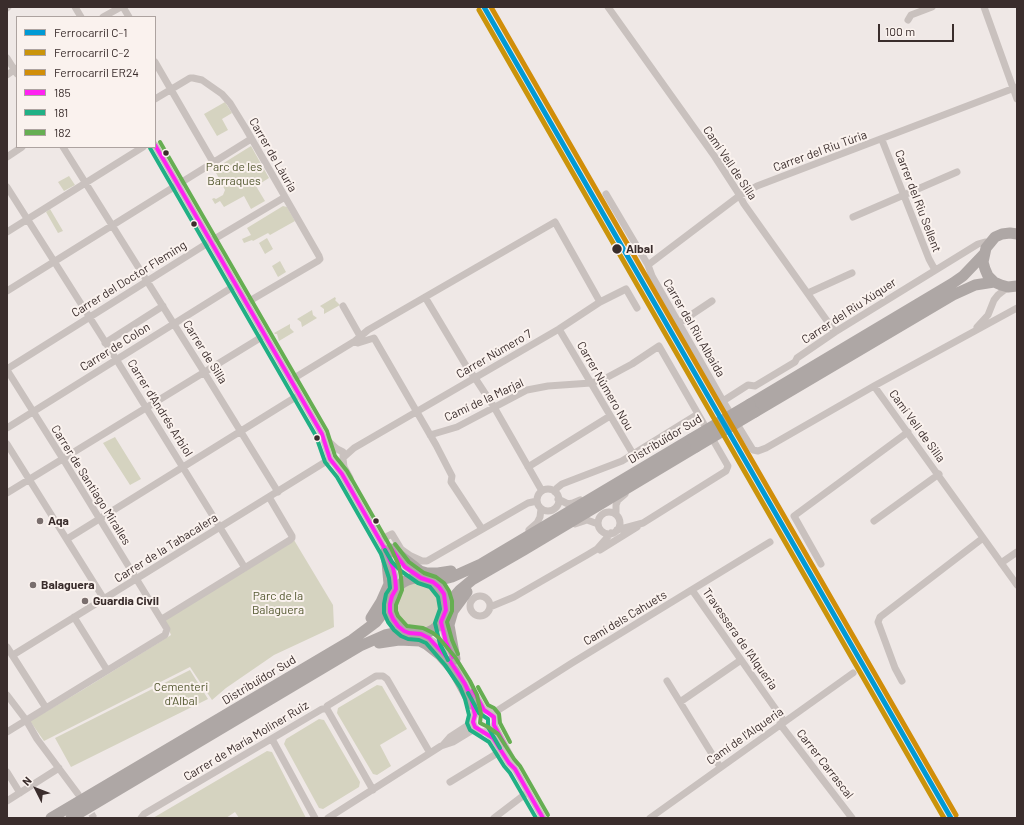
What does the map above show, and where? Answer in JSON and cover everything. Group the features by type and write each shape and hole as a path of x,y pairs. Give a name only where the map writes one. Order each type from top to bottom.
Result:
{"highway":[{"path":"989,243 1002,234 1015,231"},
{"name":"Distribuïdor Sud","path":"446,610 460,590 483,568 512,545 642,468 693,443 752,408 953,283 963,276 984,254 989,243"},
{"path":"984,254 983,262 985,269 994,282 1001,285 1013,286"},
{"name":"Distribuïdor Sud","path":"752,408 953,295 975,285 994,282"},
{"name":"Distribuïdor Sud","path":"433,582 483,568 524,550 654,472 693,443"},
{"path":"388,550 414,567 427,573 483,568"},
{"path":"356,643 386,593 389,577 388,550"},
{"path":"455,659 449,632 450,618 483,568"},
{"path":"421,578 433,582 444,594 446,602 446,610 441,622 436,628 429,632 420,634 404,631 398,626 390,612 392,596 396,589 403,582 412,579 421,578"},
{"name":"Distribuïdor Sud","path":"71,818 356,643 376,622 390,604"},
{"name":"Distribuïdor Sud","path":"51,818 356,643 404,631"},
{"path":"356,643 399,640 420,641 426,644 440,655 454,671 472,704"}],"street":[{"path":"75,7 80,16"},
{"path":"105,16 122,7 128,16"},
{"name":"Camí Vell de Silla","path":"608,7 715,158 737,190 739,196 835,332"},
{"path":"908,20 911,15 932,7"},
{"path":"984,7 1015,88 1017,99"},
{"path":"7,58 16,70 7,75"},
{"path":"156,64 213,162"},
{"name":"Carrer de Làuria","path":"171,90 190,78 198,78 222,94 230,103 320,259 246,303"},
{"name":"Carrer del Riu Túria","path":"648,265 739,196 757,186 882,140 1015,88"},
{"path":"156,98 171,90"},
{"path":"7,291 251,139"},
{"name":"Carrer del Riu Sellent","path":"882,140 929,259 935,270"},
{"path":"156,147 322,434 332,459 388,550 402,564 421,578"},
{"path":"7,157 20,148"},
{"name":"Carrer de Silla","path":"64,148 278,492"},
{"path":"7,232 141,148"},
{"path":"853,217 957,172"},
{"name":"Carrer d'Andrés Arbiol","path":"7,187 116,359 245,568"},
{"name":"Carrer del Riu Albaida","path":"606,194 648,265 652,276 723,401 753,450 758,451 766,448 874,386"},
{"name":"Carrer del Doctor Fleming","path":"7,370 211,241 284,197"},
{"path":"291,380 424,297 555,222 600,302"},
{"name":"Carrer del Riu Xúquer","path":"723,401 748,385 755,386 795,362 797,358 835,332 978,244 985,242 989,243"},
{"path":"808,293 852,273"},
{"name":"Carrer de Colon","path":"7,428 236,285"},
{"path":"969,334 988,315 994,300 998,295 1013,286"},
{"name":"Carrer Número 7","path":"332,459 333,450 341,454 354,448 559,329 600,302 626,289 637,308"},
{"path":"424,297 468,370 494,407 542,491"},
{"path":"679,323 712,301"},
{"path":"105,343 163,306"},
{"path":"343,306 358,343 374,338 452,476 451,482 482,529"},
{"name":"Camí Vell de Silla","path":"1017,308 874,386 1017,585"},
{"name":"Carrer Número Nou","path":"559,329 632,454"},
{"path":"7,493 265,335"},
{"name":"Camí de la Marjal","path":"430,435 457,427 527,390 548,386 591,383 606,378 632,364 659,346 698,414"},
{"name":"Carrer de Santiago Miralles","path":"7,370 167,629 165,635 107,670"},
{"path":"67,539 299,395"},
{"path":"541,509 548,511 557,506 557,488 562,484 622,460 698,414 727,463 728,466 726,471 595,554 587,555"},
{"path":"528,467 610,416"},
{"path":"821,564 794,516 908,432"},
{"path":"322,434 341,454 345,470 384,538 393,568 396,589"},
{"path":"7,444 104,599"},
{"path":"332,459 340,462 341,454"},
{"name":"Carrer de la Tabacalera","path":"13,656 332,459"},
{"path":"512,545 519,537 537,523 540,517 541,509 537,501 538,495 542,491 549,490 564,503 573,503 628,472 642,468"},
{"path":"631,526 620,521 616,514 618,500 654,472"},
{"path":"874,520 938,474"},
{"path":"162,619 292,538 269,497"},
{"path":"384,538 392,534 401,549 411,556 422,561 426,561 528,503 537,501"},
{"path":"601,545 599,518 603,513 610,512 616,514"},
{"path":"524,550 532,548 578,522 587,520 608,534 643,523"},
{"path":"490,607 514,597 597,549 619,526 620,521"},
{"path":"902,681 878,622 880,617 984,538"},
{"name":"Camí dels Cahuets","path":"492,714 572,663 770,542"},
{"path":"1001,563 1017,552"},
{"name":"Travessera de l'Alqueria","path":"692,590 741,660 782,723"},
{"path":"7,732 107,670 74,617"},
{"path":"441,622 446,642 484,710 492,714 494,725 513,761 515,769"},
{"path":"420,634 434,642 450,661 465,684 471,697 475,722 493,738 515,769 543,818"},
{"path":"7,647 46,708"},
{"path":"680,702 741,660"},
{"name":"Camí de l'Alqueria","path":"650,818 853,673"},
{"name":"Carrer de María Moliner Ruiz","path":"141,818 144,814 272,738 322,709 327,710 327,706 376,676 383,676 386,679 430,753"},
{"path":"667,681 720,767"},
{"path":"7,695 26,720 37,739 78,794"},
{"path":"327,710 373,790"},
{"path":"328,818 441,746 450,737 475,722 478,712 484,710"},
{"name":"Carrer Carrascal","path":"782,723 852,818"},
{"path":"485,732 494,725"},
{"path":"272,738 315,818"},
{"path":"450,782 502,751"},
{"path":"7,801 59,768"},
{"path":"7,772 20,793"},
{"path":"494,818 528,792"}],"green space":[{"path":"225,102 232,113 222,119 228,130 217,136 204,114"},
{"name":"Parc de les Barraques","path":"251,146 269,178 256,186 265,201 251,209 244,196 224,207 220,201 215,204 212,199 216,199 223,195 225,190 214,169"},
{"path":"69,176 75,185 64,191 58,182"},
{"path":"283,206 287,207 295,221 270,235 268,233 253,241 244,243 242,239 251,235 247,228"},
{"path":"50,209 63,231 58,233 46,212"},
{"path":"267,238 273,249 265,254 259,243"},
{"path":"280,261 286,272 278,277 272,266"},
{"path":"335,297 335,300 340,305 324,314 324,309 320,306"},
{"path":"312,310 313,315 317,318 302,327 301,322 297,319"},
{"path":"290,324 290,328 294,332 279,341 277,334 274,333"},
{"path":"115,437 141,479 130,485 103,443"},
{"name":"Parc de la Balaguera","path":"294,540 333,605 334,627 274,655 226,688 212,700 190,667 44,741 30,721 171,635 165,620"},
{"path":"418,582 427,584 435,589 440,597 442,606 440,615 435,623 427,628 418,630 409,628 401,623 396,615 394,606 396,597 401,589 409,584"},
{"name":"Cementeri d'Albal","path":"190,670 208,699 71,767 55,738"},
{"path":"377,685 382,686 407,729 380,745 391,766 377,775 373,774 337,713 338,708"},
{"path":"319,719 324,720 360,782 359,787 323,809 319,808 284,744 286,739"},
{"path":"267,751 272,752 306,818 239,818 235,812 226,818 153,818"}],"tunnel":[{"path":"86,805 94,818"}],"rail line":[{"name":"C-1","path":"484,7 951,818"},
{"name":"ER24","path":"491,7 956,815"},
{"name":"C-2","path":"479,10 944,818"}],"transit line":[{"name":"182","path":"160,142 327,431 335,456 347,471 391,548 399,566 401,577 402,590 396,605 398,616 407,626 423,628 433,633 455,657 477,695 481,714 480,723 498,734 520,766 548,815"},
{"name":"185","path":"156,147 322,434 330,459 342,474 386,551 395,577 396,589 390,604 390,612 393,619 404,631 421,634 429,638 450,661 465,684 471,697 475,715 473,722 475,727 493,738 509,763 515,769 543,818"},
{"name":"181","path":"150,148 316,436 325,462 337,477 381,554 389,578 390,588 386,594 384,604 384,613 388,622 401,636 426,643 445,665 460,687 465,699 469,715 467,723 470,730 489,742 510,773 536,818"},
{"name":"182","path":"395,544 409,562 424,573 436,577 444,583 449,591 452,601 452,611 447,622 458,654"},
{"name":"185","path":"390,547 405,567 421,578 433,582 444,594 446,610 441,622 446,642 453,657"},
{"name":"181","path":"385,550 392,562 401,571 418,583 430,587 438,597 440,609 435,623 440,644 448,660"},
{"name":"182","path":"478,687 488,705 494,708 499,714 500,723 510,742"},
{"name":"185","path":"473,690 484,710 494,717 494,725 505,745"},
{"name":"181","path":"468,693 479,713 488,719 488,727 500,748"}],"place":[{"name":"Albal","path":"617,249"},
{"name":"Aqa","path":"40,521"},
{"name":"Balaguera","path":"33,585"},
{"name":"Guardia Civil","path":"85,601"}]}
